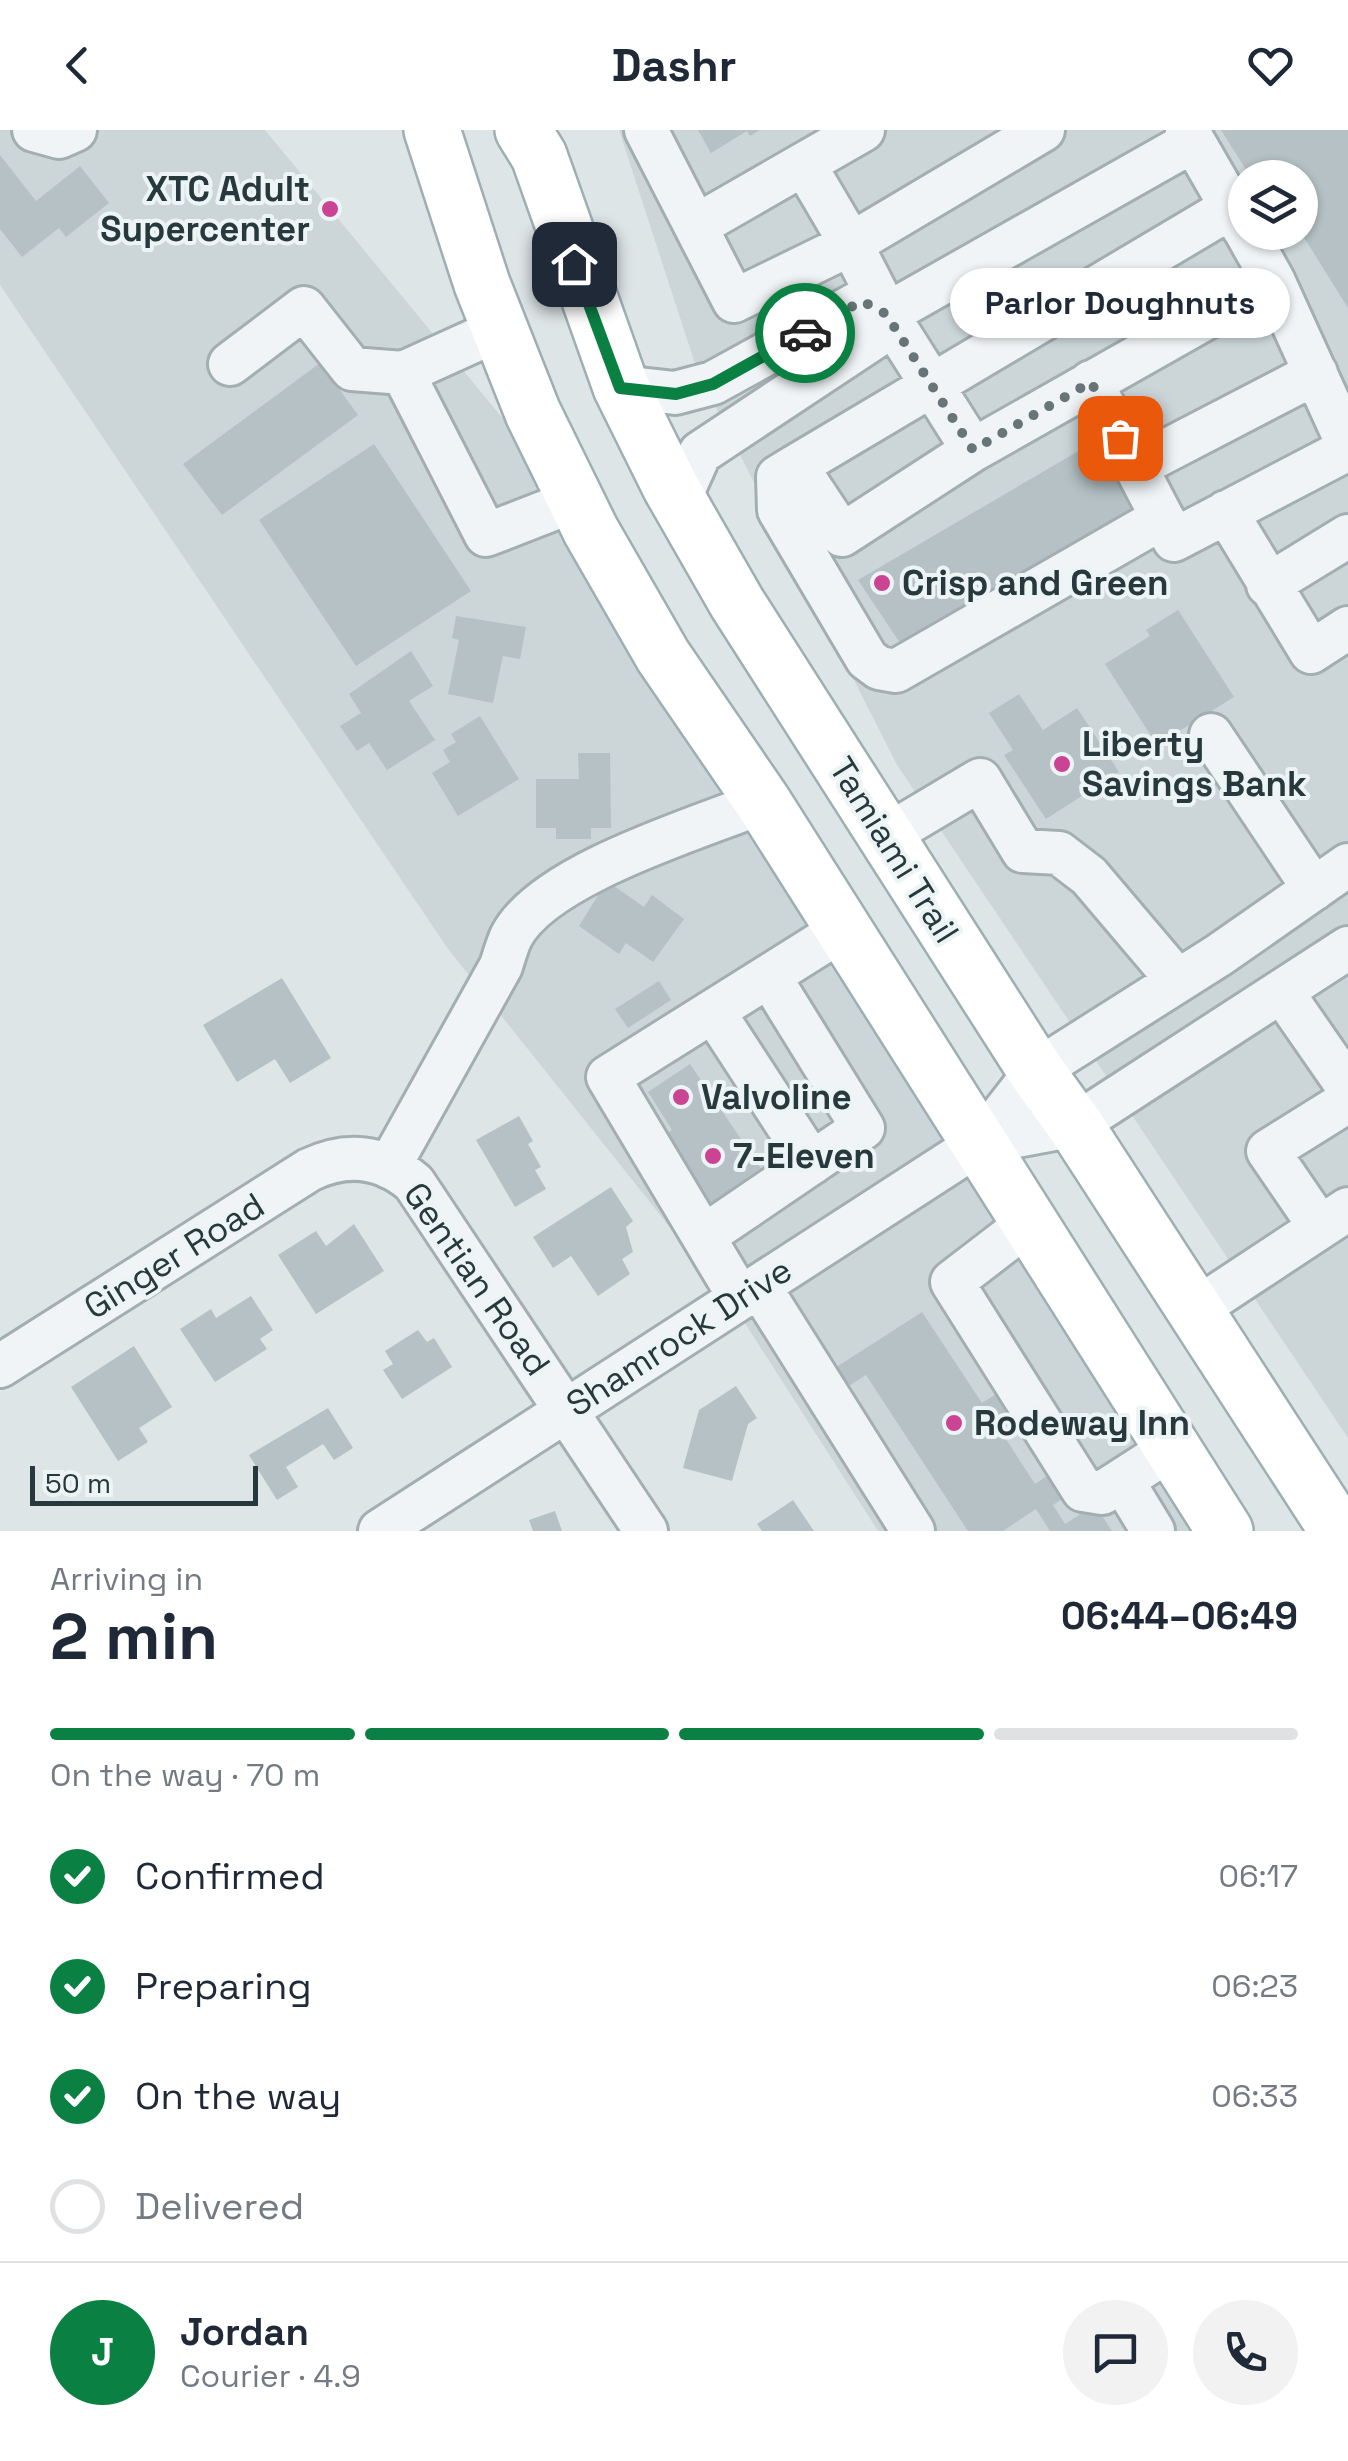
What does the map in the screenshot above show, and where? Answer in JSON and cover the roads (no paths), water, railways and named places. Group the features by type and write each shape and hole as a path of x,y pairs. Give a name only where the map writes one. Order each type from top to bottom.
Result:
{"main road":[{"path":"434,132 500,329 534,412 576,500 663,656 763,802 1225,1531"},
{"name":"Tamiami Trail","path":"531,139 620,388 737,603 1036,1071 1075,1124 1338,1531"}],"street":[{"path":"34,130 59,137 75,130"},
{"path":"646,130 734,301 851,244 1043,130"},
{"path":"696,226 859,131"},
{"path":"678,500 700,453 875,337 886,314 1190,135 1228,201"},
{"path":"804,164 886,314 973,450"},
{"path":"1162,518 896,671 879,668 867,659 779,510 778,477 931,384 1228,230"},
{"path":"1091,382 1174,540 1348,447 1256,250"},
{"path":"796,466 842,535 973,450 1273,280"},
{"path":"620,388 676,394 713,384 862,301 886,314"},
{"path":"230,364 304,308 352,369 403,373 500,329"},
{"path":"403,373 486,536 576,500"},
{"path":"1136,467 1316,374"},
{"path":"1226,512 1310,652 1348,628"},
{"path":"1268,585 1348,536"},
{"path":"980,1143 1036,1071 1331,877 1211,735"},
{"path":"886,836 980,780 1023,850 1059,853 1089,876 1178,981"},
{"path":"371,1162 501,966 512,934 545,901 588,872 763,802"},
{"path":"842,930 608,1078 704,1236 749,1292 913,1531"},
{"path":"980,1143 1075,1124 1348,948"},
{"path":"704,1236 863,1128 769,976"},
{"path":"1282,992 1348,1087"},
{"path":"713,1011 812,1163"},
{"path":"1195,1310 1334,1218 1268,1151 1348,1102"},
{"name":"Shamrock Drive","path":"380,1531 980,1143"},
{"name":"Ginger Road","path":"0,1366 309,1170 371,1162"},
{"name":"Gentian Road","path":"371,1162 414,1183 646,1531"},
{"path":"1030,1222 952,1282 1083,1490 1102,1493 1172,1448"},
{"path":"1122,1480 1153,1531"}],"place":[{"name":"XTC Adult Supercenter","path":"330,209"},
{"name":"Parlor Doughnuts","path":"1120,438"},
{"name":"Crisp and Green","path":"882,583"},
{"name":"Liberty Savings Bank","path":"1062,764"},
{"name":"Valvoline","path":"681,1097"},
{"name":"7-Eleven","path":"713,1156"},
{"name":"Rodeway Inn","path":"954,1423"}]}
